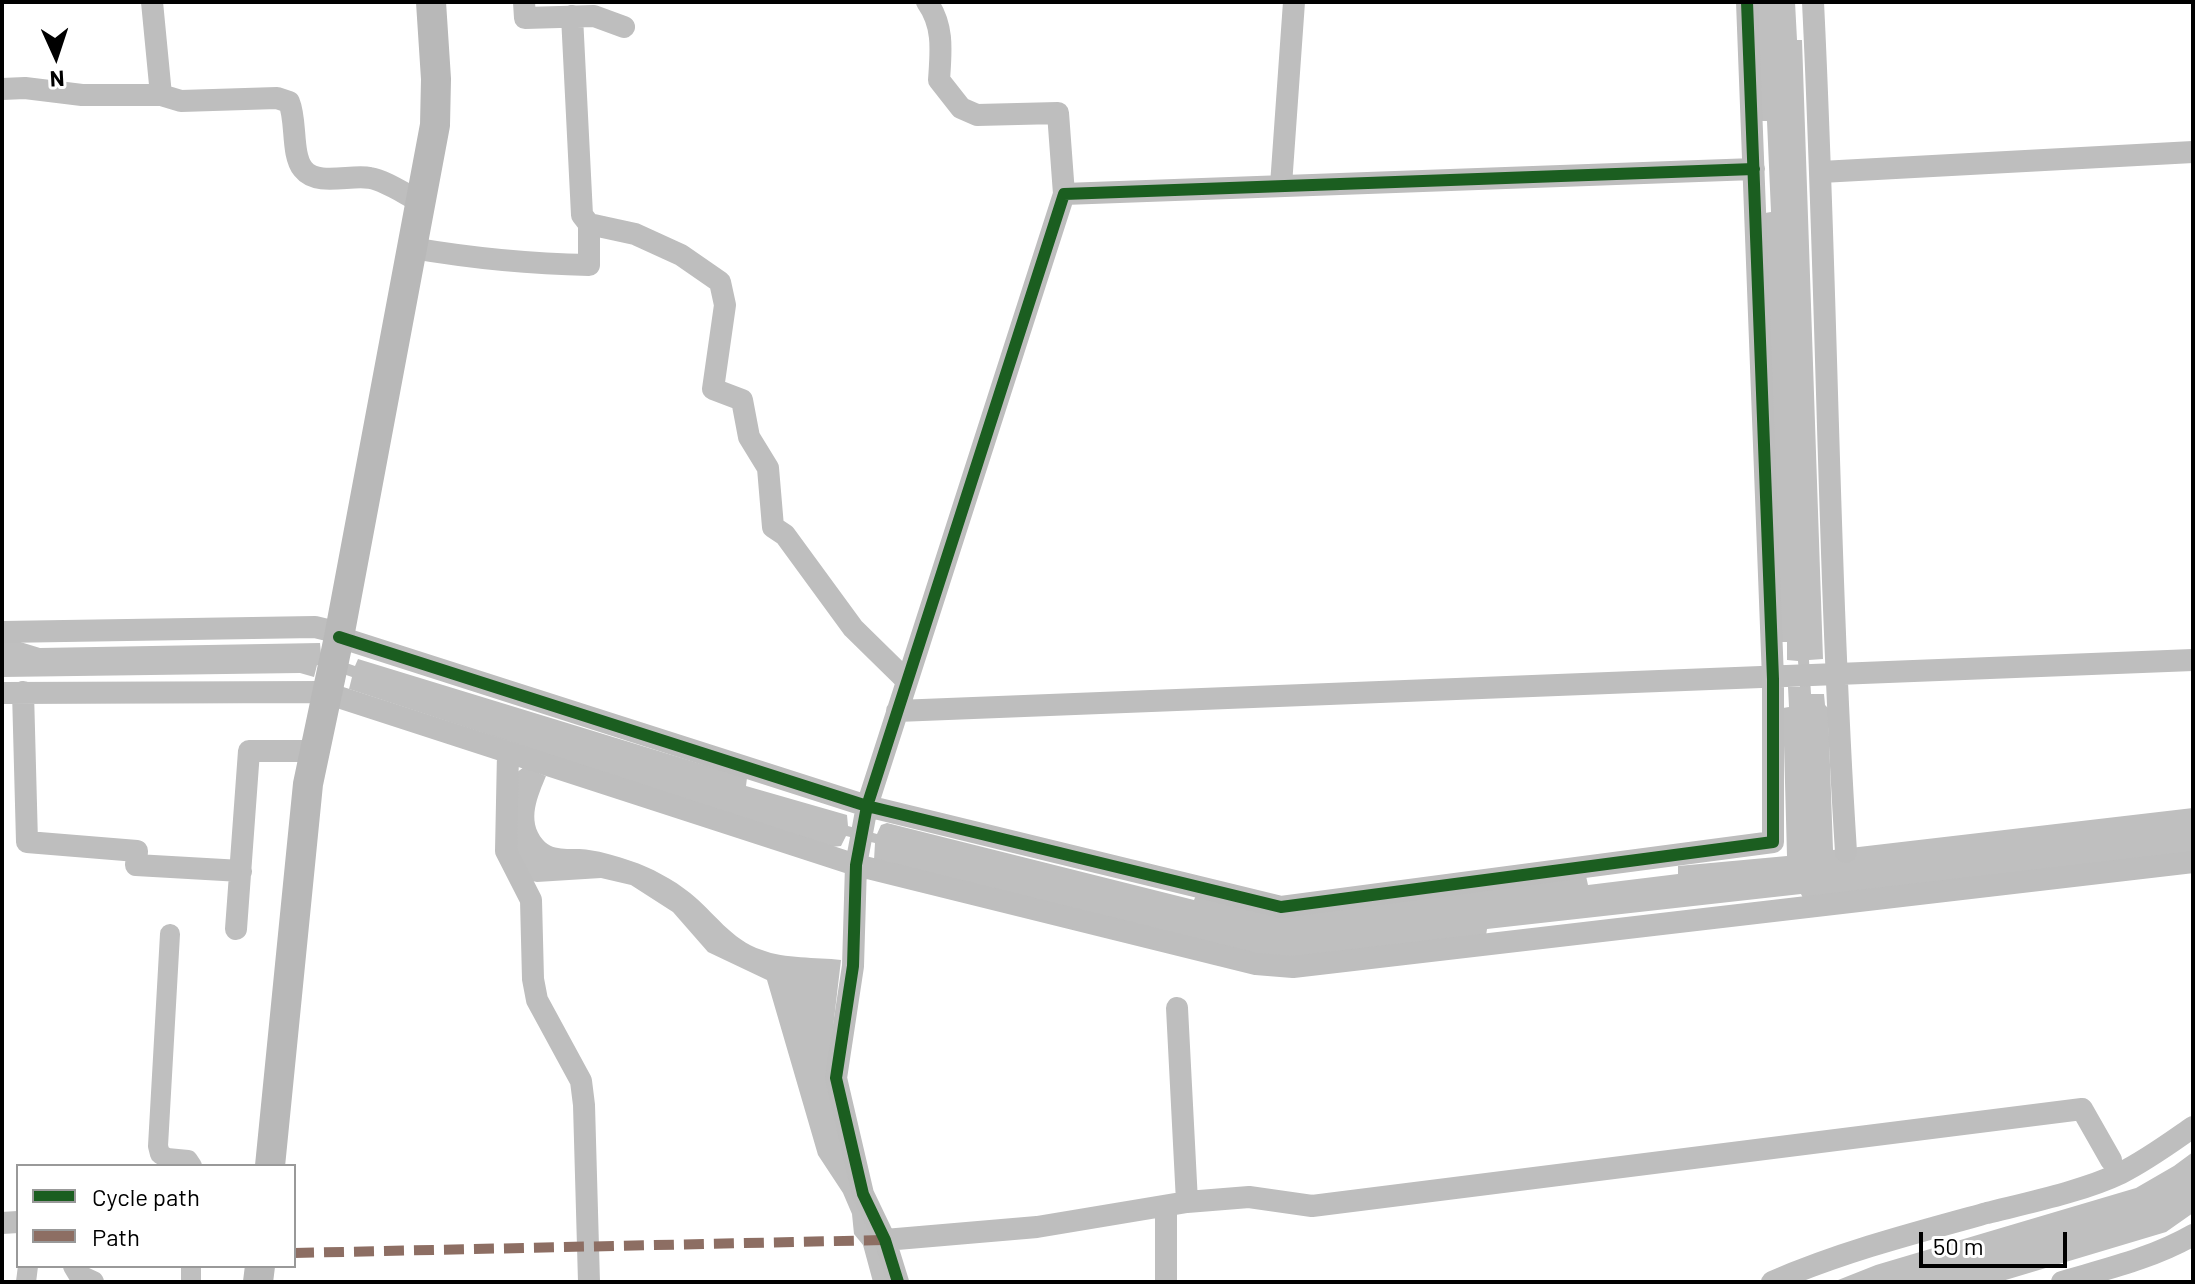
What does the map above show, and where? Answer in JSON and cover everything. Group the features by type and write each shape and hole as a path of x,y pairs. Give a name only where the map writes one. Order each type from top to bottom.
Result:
{"street":[{"path":"152,2 161,95"},
{"path":"270,1164 308,784 435,125 436,79 431,2"},
{"path":"524,2 525,18 587,11 624,27"},
{"path":"898,1282 885,1240 863,1194 836,1078 853,966 856,865 867,806 1064,194 1058,113 977,115 961,108 939,80 941,38 936,14 927,2"},
{"path":"1281,185 1294,2"},
{"path":"2,632 315,627 338,641 867,806 1281,907 1773,842 1773,679 1747,2"},
{"path":"1813,2 1821,172 1835,676 1846,852"},
{"path":"412,248 497,261 589,265 589,224 582,215 587,11"},
{"path":"2,89 25,88 82,95 161,95 181,101 277,98 289,102 294,113 297,157 303,169 314,177 370,178 421,202"},
{"path":"1821,172 2193,152"},
{"path":"1064,194 1754,169"},
{"path":"589,224 635,234 681,255 720,282 725,305 713,389 742,400 749,437 768,468 773,527 785,535 853,628 907,681"},
{"path":"897,711 1773,679 2193,660"},
{"path":"241,871 136,865 137,851 27,842 12,693 328,691 508,753 856,865 1256,964 1293,967 2193,862"},
{"path":"236,929 249,751 315,751"},
{"path":"508,753 506,851 531,900 533,979 537,1000 581,1081 589,1282"},
{"path":"1166,1282 1177,1204 1177,1008"},
{"path":"885,1240 1037,1227 1177,1204 1249,1197 1312,1206 2082,1109 2111,1160"},
{"path":"1772,1282 1899,1236 2042,1199 2119,1174 2154,1155 2193,1127"},
{"path":"2062,1282 2121,1265 2173,1246 2193,1235"},
{"path":"75,1268 80,1276 93,1282"}],"shaded area":[{"path":"1756,2 1795,2 1797,40 1802,40 1823,659 1809,660 1811,694 1824,694 1828,708 1833,850 2193,808 2193,852 1803,898 1801,894 1487,929 1486,936 1290,959 1266,956 874,860 875,843 846,836 841,846 831,847 349,689 352,677 317,665 314,677 300,673 2,677 2,642 17,641 40,648 320,643 321,654 355,666 358,659 747,778 746,786 847,815 848,826 877,834 881,825 887,823 1194,900 1197,893 1280,914 1586,876 1588,885 1678,874 1678,866 1787,856 1783,708 1789,707 1788,687 1800,687 1798,661 1787,660 1787,642 1781,642 1765,213 1771,212 1767,121 1760,121"},
{"path":"524,767 546,776 534,816 538,832 547,844 605,853 654,870 690,893 741,940 762,950 841,960 827,1079 861,1210 891,1282 873,1282 863,1245 854,1234 852,1214 843,1193 818,1155 767,980 708,952 673,912 631,885 601,878 527,880 512,848 512,776"},
{"path":"2193,1152 2193,1213 2166,1232 1999,1282 1833,1282 1876,1265 2136,1188"}],"waterway":[{"path":"170,934 158,1146 160,1154 167,1158 188,1160 191,1164"},
{"path":"26,1282 28,1268"},
{"path":"191,1268 191,1282"}],"marked path":[{"path":"296,1253 885,1240"}],"cycle path":[{"path":"339,637 867,806 1281,907 1773,842 1773,679 1747,2"},
{"path":"898,1282 885,1240 863,1194 836,1078 853,966 856,865 867,806 1064,194 1754,169"}]}
